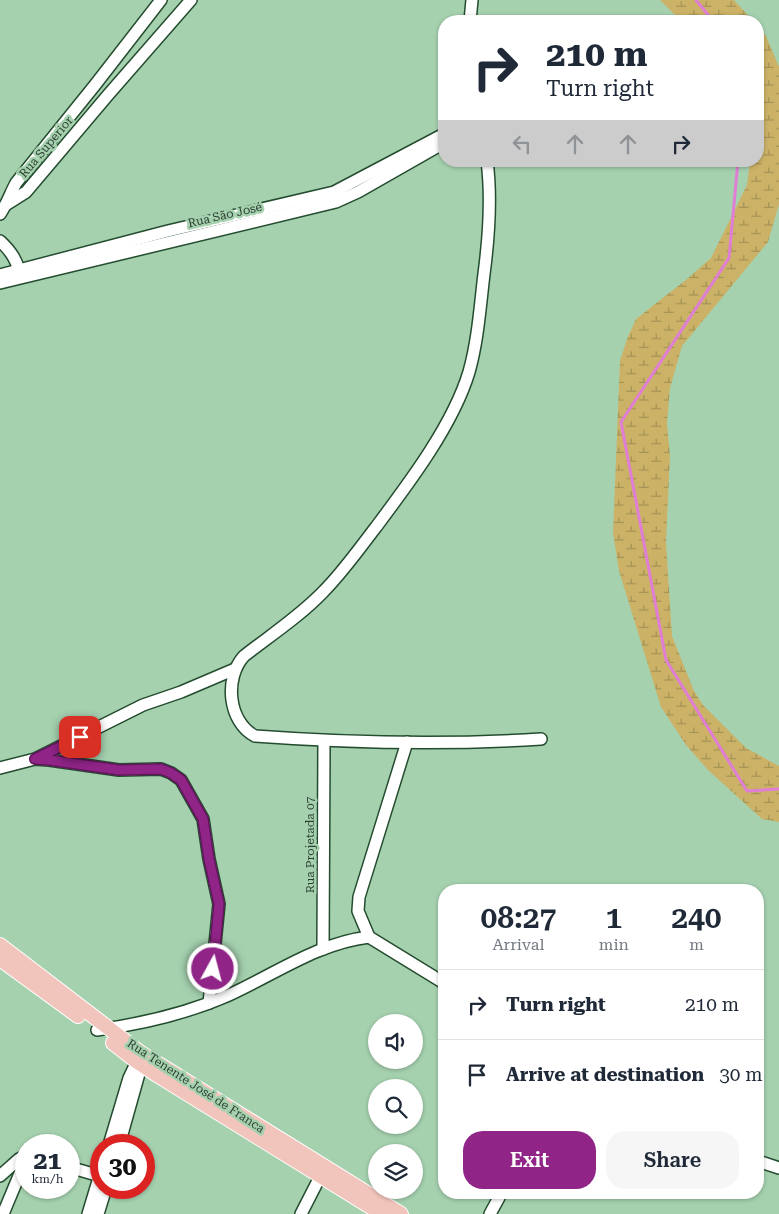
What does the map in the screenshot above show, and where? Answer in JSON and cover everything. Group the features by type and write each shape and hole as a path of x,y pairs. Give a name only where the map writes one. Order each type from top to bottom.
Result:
{"main road":[{"name":"Rua Tenente José de Franca","path":"0,945 141,1059 323,1172 400,1214"},
{"name":"Rua Tenente José de Franca","path":"0,959 103,1029"},
{"name":"Rua Tenente José de Franca","path":"323,1172 382,1214"}],"street":[{"name":"Rua Superior","path":"7,204 16,183 161,0"},
{"name":"Rua Superior","path":"7,204 26,192 191,0"},
{"path":"471,15 472,0"},
{"path":"152,11 169,24"},
{"path":"95,85 108,95"},
{"name":"Rua São José","path":"0,283 21,274 334,192 438,137"},
{"name":"Rua São José","path":"168,237 336,202 358,192 438,146"},
{"path":"488,167 490,226 477,336 469,372 455,406 436,440 399,496 358,551 324,592 297,616 244,656 235,669 232,684 235,710 239,723 246,732 255,736 324,741 407,742 491,742 541,739"},
{"path":"0,214 7,204"},
{"path":"0,241 15,257 21,274"},
{"name":"Rua São José","path":"0,275 21,274"},
{"path":"0,768 35,759 142,705 181,692 235,669"},
{"name":"Rua Projetada 07","path":"323,949 324,741"},
{"path":"407,742 359,897 358,911 369,937 438,979"},
{"path":"35,759 119,770 161,769 181,780 203,819 209,859 219,904 209,1003"},
{"path":"103,1029 168,1016 209,1003 323,949 352,939 369,937"},
{"path":"112,1134 129,1078 141,1059"},
{"path":"122,1134 141,1059"},
{"path":"0,1176 15,1163"},
{"path":"764,1163 779,1168"},
{"path":"300,1214 323,1172"},
{"path":"3,1214 15,1184"},
{"path":"88,1214 94,1199"},
{"path":"98,1214 99,1199"},
{"path":"490,1214 498,1199"}],"green space":[{"path":"660,0 734,0 748,15 675,15"},
{"path":"764,34 779,67 779,204 768,242 682,346 670,388 667,423 670,456 666,542 672,636 694,691 703,705 746,748 779,766 779,822 762,819 708,770 686,745 661,707 619,571 613,533 620,361 627,339 636,319 711,258 747,185 749,167 764,167"}],"waterway":[{"path":"696,0 708,15"},
{"path":"737,167 729,258 621,422 666,660 747,791 779,789"}],"route":[{"path":"80,737 35,759 106,769 161,769 181,780 198,808 205,827 206,845 219,904 213,969"}]}
